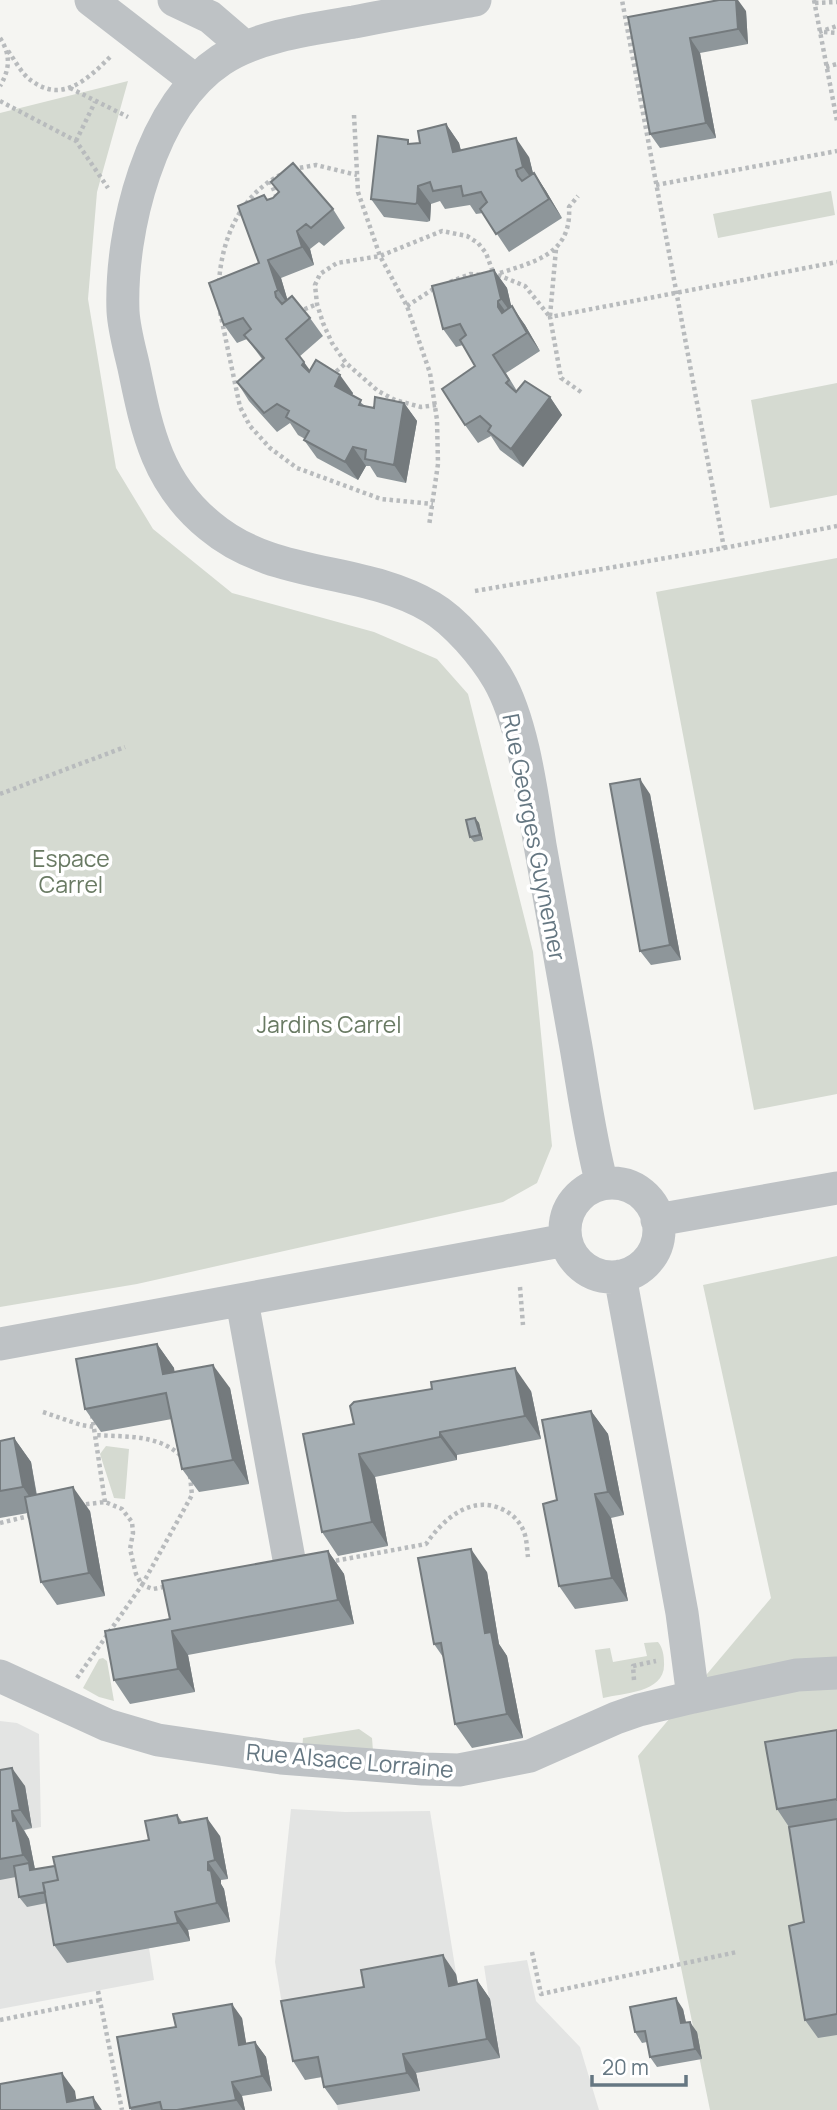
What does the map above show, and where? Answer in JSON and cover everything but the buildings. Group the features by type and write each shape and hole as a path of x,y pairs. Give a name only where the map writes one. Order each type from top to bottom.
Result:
{"street":[{"path":"91,0 196,81"},
{"path":"174,0 209,17 245,47"},
{"name":"Rue Georges Guynemer","path":"475,0 313,29 245,47 219,61 196,81 162,131 148,163 130,229 123,314 146,427 156,455 166,477 198,516 231,542 282,564 369,583 407,595 433,608 452,622 498,678 513,713 528,777 602,1184"},
{"path":"602,1184 622,1184 634,1189 649,1202 657,1220 658,1237 653,1253 642,1266 620,1276 596,1274 582,1266 572,1254 566,1240 565,1225 573,1204 588,1189 602,1184"},
{"path":"657,1220 837,1188"},
{"path":"0,1344 566,1240"},
{"path":"620,1276 682,1613 693,1698"},
{"path":"242,1301 291,1570"},
{"name":"Rue Alsace Lorraine","path":"0,1676 107,1725 158,1740 281,1758 459,1770 530,1756 639,1710 797,1675 837,1673"}],"path":[{"path":"622,0 724,548"},
{"path":"837,2 815,1 837,121"},
{"path":"819,32 837,26"},
{"path":"819,32 837,33"},
{"path":"0,38 30,80 50,91 70,88 93,74 117,51"},
{"path":"0,86 8,72 8,51"},
{"path":"826,66 837,65"},
{"path":"70,88 128,117"},
{"path":"0,101 76,142 114,199"},
{"path":"76,142 95,102"},
{"path":"354,115 358,192 380,256 407,306 430,373 436,405 438,464 429,526"},
{"path":"656,185 837,150"},
{"path":"219,288 220,268 234,220 242,208 270,181 298,167 316,164 357,175"},
{"path":"270,181 280,205"},
{"path":"578,197 569,206 570,223 556,249 550,317 561,378 581,392"},
{"path":"436,405 421,407 395,400 378,391 346,363 332,343 317,304 315,285 320,274 337,263 380,256 442,231 467,236 478,243 486,253 494,275"},
{"path":"494,275 535,261 556,249"},
{"path":"550,317 837,262"},
{"path":"407,306 432,288 470,274 494,275 525,286 550,317"},
{"path":"289,316 317,304"},
{"path":"220,310 240,407 250,426 270,448 297,468 381,499 432,504"},
{"path":"326,380 346,363"},
{"path":"389,408 395,400"},
{"path":"475,591 837,526"},
{"path":"0,794 125,747"},
{"path":"520,1287 523,1325"},
{"path":"43,1412 94,1427"},
{"path":"92,1414 105,1502"},
{"path":"73,1506 105,1502 122,1509 132,1522 130,1549 136,1574 142,1585 192,1495 187,1465 170,1445 149,1439 95,1435"},
{"path":"0,1523 37,1514"},
{"path":"106,1636 109,1648"},
{"path":"635,1685 633,1666 657,1661"},
{"path":"532,1952 541,1994 737,1952"},
{"path":"98,1991 122,2110"},
{"path":"0,2020 100,2000"}],"shaded area":[{"path":"0,1721 17,1723 39,1734 41,1827 25,1830 37,1880 220,1836 228,1879 221,1880 221,1888 224,1889 230,1922 188,1930 190,1941 149,1948 154,1980 0,2009"},
{"path":"291,1809 345,1812 430,1811 461,2004 489,1999 484,1966 527,1960 536,2001 580,2047 599,2110 338,2110 331,2076 305,2080 294,2021 285,2022 275,1962"}],"green space":[{"name":"Jardins Carrel","path":"128,81 97,192 88,299 116,468 153,529 232,593 374,632 437,659 468,694 533,952 552,1146 537,1183 503,1202 137,1284 0,1307 0,113"},
{"path":"831,191 835,215 718,238 713,214"},
{"path":"837,383 837,495 770,508 751,400"},
{"path":"837,558 837,1094 754,1110 656,592"},
{"path":"837,1256 837,2110 710,2110 638,1756 771,1598 703,1285"},
{"path":"106,1446 129,1449 125,1499 114,1498 100,1454"},
{"path":"658,1642 664,1663 663,1673 658,1680 642,1690 603,1698 595,1650 610,1648 613,1662 647,1656 644,1643"},
{"path":"99,1659 107,1661 114,1701 99,1697 83,1688"},
{"path":"359,1729 372,1738 374,1764 302,1750 303,1738"}],"park label":[{"name":"Espace Carrel","path":"71,871"}]}
